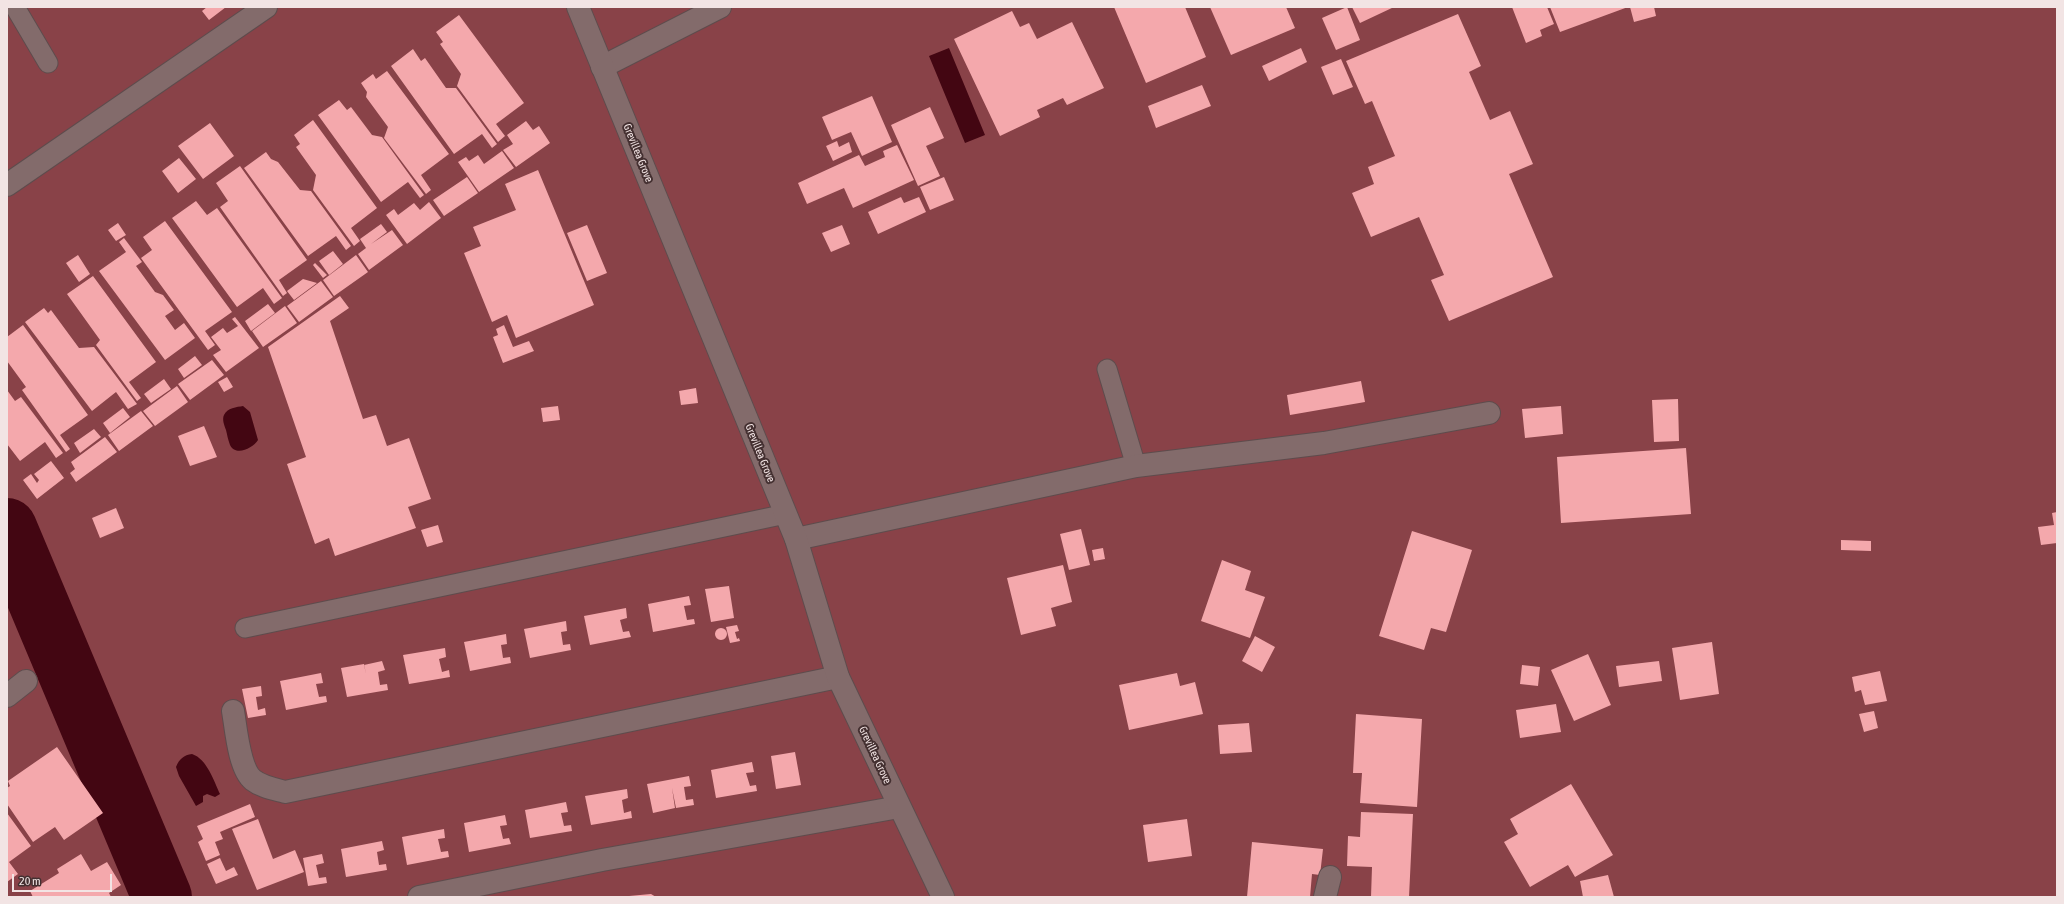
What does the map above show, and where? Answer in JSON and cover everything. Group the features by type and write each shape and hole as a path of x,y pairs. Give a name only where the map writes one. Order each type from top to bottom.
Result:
{"street":[{"path":"7,185 266,7"},
{"name":"Grevillea Grove","path":"578,7 796,539 838,677 943,897"},
{"path":"602,66 720,7"},
{"path":"796,539 1136,466 1324,443 1489,413"},
{"path":"233,711 243,766 252,779 266,788 285,792 838,677"},
{"path":"7,696 26,681"},
{"path":"419,897 602,860 899,806"}],"lane":[{"path":"14,7 48,63"},
{"path":"1107,369 1136,466"},
{"path":"245,628 786,514"}],"shaded area":[{"path":"7,7 2057,7 2057,897 7,897"},
{"path":"949,48 985,135 965,143 929,56"},
{"path":"243,406 250,412 258,440 249,448 240,451 233,449 230,445 223,417 230,409"},
{"path":"192,754 206,765 220,794 215,797 207,794 203,796 203,802 196,806 179,776 176,767 182,758"}],"building":[{"path":"207,7 226,7 209,20 202,11"},
{"path":"1114,7 1185,7 1206,57 1146,83"},
{"path":"1210,7 1286,7 1295,28 1231,55"},
{"path":"1347,7 1360,40 1336,50 1322,18"},
{"path":"1352,7 1394,7 1360,23"},
{"path":"1512,7 1547,7 1554,24 1540,30 1542,36 1526,43"},
{"path":"1550,7 1628,7 1560,32"},
{"path":"1630,7 1654,7 1656,16 1634,22"},
{"path":"1012,11 1020,27 1029,23 1037,39 1072,22 1104,88 1067,105 1063,98 1037,110 1040,117 1000,136 954,39"},
{"path":"1458,14 1481,66 1469,72 1490,120 1510,111 1533,164 1509,174 1553,277 1449,321 1431,280 1444,275 1419,217 1371,237 1352,193 1374,184 1368,167 1395,156 1372,101 1365,104 1346,61"},
{"path":"459,15 524,103 496,124 505,136 498,142 457,86 461,74 440,44 443,42 436,32"},
{"path":"1301,48 1307,62 1269,81 1262,66"},
{"path":"413,49 421,61 425,58 446,88 456,88 497,144 492,148 482,134 454,154 391,66"},
{"path":"1341,59 1353,87 1333,95 1321,67"},
{"path":"387,71 449,154 421,175 431,190 426,194 384,138 388,127 366,97 367,92 361,83 373,74 376,79"},
{"path":"1202,85 1211,106 1156,128 1148,106"},
{"path":"872,96 892,142 862,156 851,132 832,140 822,117"},
{"path":"339,100 347,110 351,107 372,135 382,137 424,195 420,198 408,182 381,202 318,115"},
{"path":"930,107 944,138 926,146 940,176 918,186 891,125"},
{"path":"313,120 377,208 351,228 360,241 354,246 313,190 316,175 296,147 300,144 294,135"},
{"path":"526,121 533,130 539,126 550,143 516,167 503,150 513,144 507,135"},
{"path":"210,123 234,156 203,179 178,146"},
{"path":"837,141 839,147 849,142 852,152 833,161 826,146"},
{"path":"897,145 914,180 853,208 844,188 807,204 798,183 859,155 865,166 885,157 883,151"},
{"path":"502,151 514,168 479,192 458,162 466,157 469,161 478,155 484,164"},
{"path":"266,152 271,159 278,162 300,190 311,191 351,246 346,250 336,236 308,256 244,168"},
{"path":"179,158 196,179 178,193 162,171"},
{"path":"240,166 307,260 279,280 287,293 283,296 220,207 228,201 216,183"},
{"path":"538,170 594,305 516,338 507,315 492,322 464,253 481,246 473,227 516,210 505,184"},
{"path":"467,177 478,193 444,216 433,200"},
{"path":"944,177 954,200 930,210 920,187"},
{"path":"901,197 904,203 919,197 926,212 878,234 868,212"},
{"path":"196,201 207,215 217,208 282,298 274,304 263,288 237,307 172,218"},
{"path":"429,202 441,218 407,244 386,215 394,209 398,215 414,203 420,210"},
{"path":"165,221 232,312 205,331 215,345 208,350 141,258 152,250 143,237"},
{"path":"118,223 126,235 116,241 108,230"},
{"path":"381,224 387,232 371,244 392,230 403,245 369,270 358,254 366,248 360,239"},
{"path":"587,225 607,273 587,281 567,233"},
{"path":"842,225 850,244 831,252 822,233"},
{"path":"124,238 142,262 136,266 155,292 163,295 174,310 165,316 175,330 184,323 195,338 165,360 99,271 126,252 119,242"},
{"path":"333,251 343,264 329,275 319,261"},
{"path":"78,255 90,274 79,282 66,263"},
{"path":"356,255 368,272 334,296 323,280"},
{"path":"315,263 327,275 323,278 313,265"},
{"path":"93,276 156,362 129,382 141,398 137,401 96,345 100,340 67,294"},
{"path":"303,279 317,283 294,300 287,291"},
{"path":"321,281 333,297 299,322 287,306"},
{"path":"340,296 349,308 330,321 363,419 376,415 387,446 409,438 431,499 408,507 416,528 335,556 329,538 315,544 287,464 306,457 268,347"},
{"path":"268,304 275,313 251,331 245,321"},
{"path":"285,306 297,323 263,347 252,331"},
{"path":"44,308 48,313 51,310 79,348 94,347 137,404 128,409 116,392 92,411 25,322"},
{"path":"235,317 259,348 226,372 213,355 221,350 211,337 223,328 227,333 238,326 232,319"},
{"path":"23,325 88,415 60,435 70,449 66,452 22,390 26,387 7,361 7,337"},
{"path":"504,325 513,347 529,341 534,351 503,363 493,337 498,335 496,329"},
{"path":"195,356 202,365 184,378 178,369"},
{"path":"212,360 224,375 190,400 178,384"},
{"path":"227,377 233,387 224,392 218,382"},
{"path":"164,379 171,389 151,403 144,394"},
{"path":"1361,381 1365,402 1290,415 1287,395"},
{"path":"177,386 188,402 155,426 143,411"},
{"path":"696,388 698,403 681,405 679,391"},
{"path":"7,390 15,401 21,397 63,453 56,458 45,442 20,461 7,444"},
{"path":"1678,399 1679,441 1654,442 1652,400"},
{"path":"558,406 560,420 543,422 541,408"},
{"path":"1561,406 1563,434 1525,438 1522,409"},
{"path":"123,408 130,417 110,433 103,423"},
{"path":"141,411 153,426 119,451 108,435"},
{"path":"204,426 217,457 190,466 178,436"},
{"path":"94,429 101,437 80,453 74,443"},
{"path":"105,437 117,452 76,482 70,473 75,469 71,462"},
{"path":"1686,448 1691,514 1561,523 1557,457"},
{"path":"51,461 64,478 37,499 23,480 31,474 37,483 39,480 34,474"},
{"path":"116,508 124,528 100,538 92,518"},
{"path":"2057,512 2057,543 2041,545 2038,527 2054,525 2052,513"},
{"path":"438,525 443,542 427,547 421,530"},
{"path":"1081,529 1090,565 1069,570 1060,534"},
{"path":"1412,531 1472,550 1446,632 1431,628 1424,650 1379,636"},
{"path":"1841,540 1871,541 1871,551 1841,550"},
{"path":"1103,548 1105,559 1094,561 1092,550"},
{"path":"1222,560 1251,571 1245,590 1265,597 1250,638 1201,621"},
{"path":"1063,565 1072,602 1051,608 1056,626 1021,635 1007,578"},
{"path":"729,586 734,618 711,622 705,589"},
{"path":"689,596 691,605 684,606 687,620 694,619 695,624 653,632 648,604"},
{"path":"626,608 627,618 620,620 623,632 629,631 631,637 590,645 584,616"},
{"path":"566,621 567,631 561,632 563,645 570,644 571,650 530,658 524,629"},
{"path":"737,625 739,631 735,632 737,639 739,638 740,641 730,643 726,627"},
{"path":"719,628 723,628 727,634 723,640 719,640 715,636 715,632"},
{"path":"506,634 507,644 501,645 503,658 510,657 511,663 470,671 464,642"},
{"path":"1255,636 1275,647 1262,672 1242,661"},
{"path":"1712,642 1719,694 1680,700 1672,648"},
{"path":"445,648 446,657 439,659 442,672 449,670 450,677 409,684 403,655"},
{"path":"1588,654 1611,705 1574,721 1551,670"},
{"path":"382,661 385,670 378,672 380,685 387,684 388,690 347,697 341,668"},
{"path":"1659,661 1662,681 1619,687 1616,666"},
{"path":"1522,665 1540,667 1538,686 1520,684"},
{"path":"1880,671 1887,701 1865,705 1861,690 1855,692 1852,677"},
{"path":"321,673 323,683 316,684 319,697 326,696 327,702 286,710 280,681"},
{"path":"1177,673 1180,686 1195,682 1203,714 1129,730 1119,685"},
{"path":"261,686 262,696 256,697 258,710 265,708 266,715 248,718 242,689"},
{"path":"1556,704 1561,732 1520,738 1516,710"},
{"path":"1874,711 1878,728 1864,732 1859,714"},
{"path":"1356,714 1422,719 1417,807 1360,803 1362,773 1353,773"},
{"path":"1249,723 1252,752 1220,754 1218,725"},
{"path":"57,747 103,813 64,840 55,827 33,842 7,804 7,788 10,786 8,781"},
{"path":"795,752 801,785 776,789 771,756"},
{"path":"752,762 754,772 746,773 750,786 756,785 757,791 716,798 711,770"},
{"path":"689,776 691,786 684,787 686,800 693,799 694,805 676,808 672,788 675,808 653,813 647,784"},
{"path":"1571,784 1613,855 1575,877 1568,865 1530,887 1504,842 1518,834 1510,819"},
{"path":"627,789 628,798 622,800 624,813 631,811 632,818 591,825 585,796"},
{"path":"566,802 568,812 561,813 564,826 571,825 572,831 530,838 525,810"},
{"path":"250,804 255,817 220,832 223,839 215,842 220,855 206,861 198,842 203,839 197,826"},
{"path":"1361,812 1413,814 1409,897 1371,897 1372,867 1347,866 1348,836 1360,837"},
{"path":"7,813 31,846 9,862 18,874 7,882"},
{"path":"505,815 507,825 500,826 503,839 509,838 511,844 469,852 464,823"},
{"path":"258,819 273,859 295,850 304,872 257,890 232,829"},
{"path":"1187,819 1192,856 1148,862 1143,825"},
{"path":"444,829 445,838 438,839 441,852 448,851 449,857 407,865 402,837"},
{"path":"382,841 384,850 377,852 379,865 386,864 387,870 346,877 341,849"},
{"path":"1252,842 1323,849 1320,875 1312,874 1310,897 1247,897"},
{"path":"81,854 91,871 107,862 121,885 109,893 111,897 33,897 30,891 59,873 57,869"},
{"path":"322,854 324,863 316,865 319,878 326,877 327,883 308,886 303,858"},
{"path":"220,858 226,871 234,867 238,875 216,884 207,864"},
{"path":"1608,875 1614,897 1583,897 1580,881"},
{"path":"651,894 656,897 629,897 629,896"}],"waterway":[{"path":"7,528 162,897"}]}
